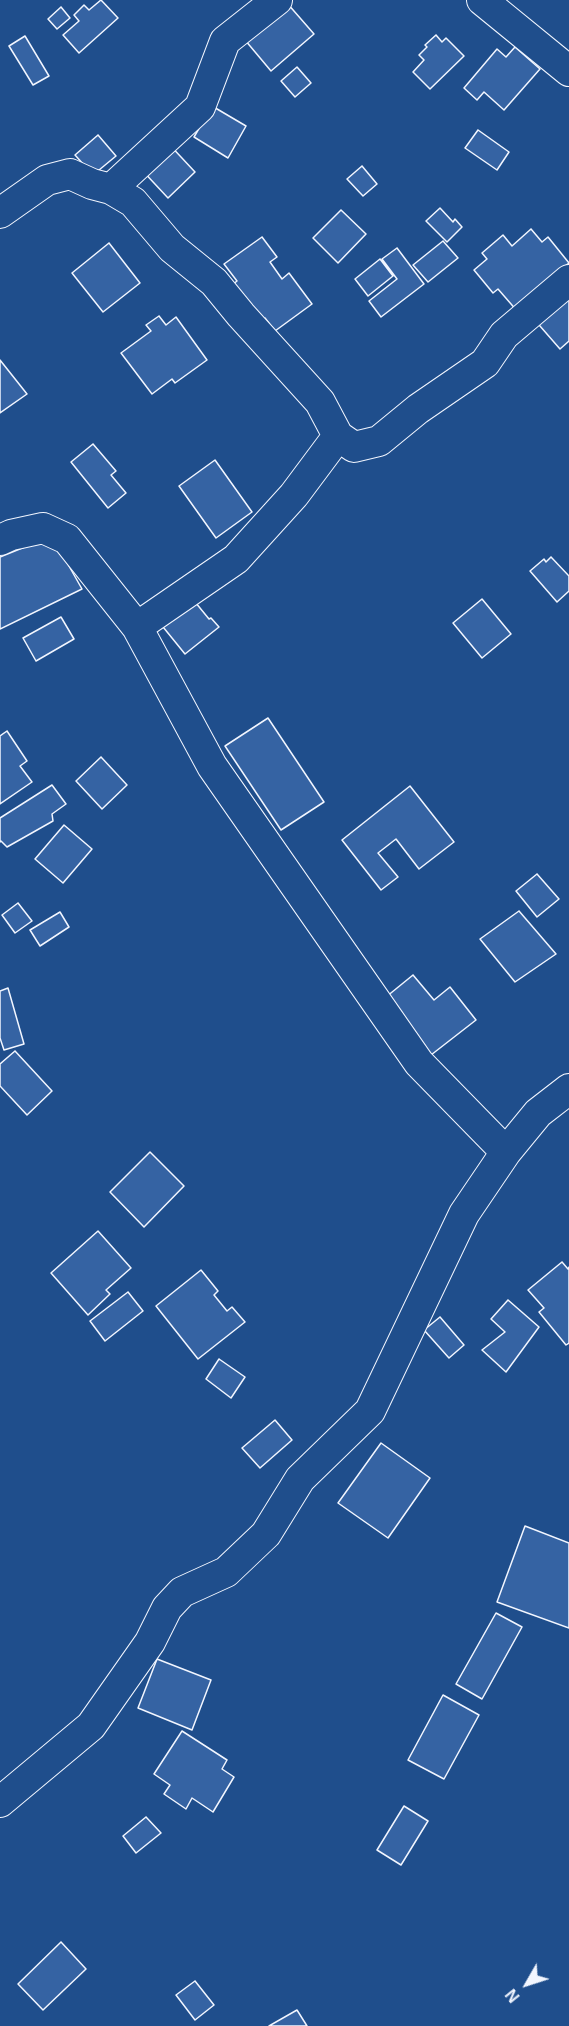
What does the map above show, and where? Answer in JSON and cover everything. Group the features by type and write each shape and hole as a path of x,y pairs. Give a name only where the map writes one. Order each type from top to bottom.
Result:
{"street":[{"path":"111,189 200,107 225,41 277,0"},
{"path":"482,0 569,71"},
{"path":"0,213 47,180 70,174 111,189 133,202 172,248 214,282 320,402 338,436 354,447 379,441 418,409 485,363 504,335 569,280"},
{"path":"137,627 236,560 294,495 338,436"},
{"path":"0,540 11,535 44,528 68,539 137,627 212,766 419,1063 506,1152"},
{"path":"0,1802 91,1726 150,1642 166,1608 182,1592 226,1572 266,1534 300,1479 370,1411 464,1214 506,1152 538,1113 569,1089"}],"building":[{"path":"101,0 118,18 79,53 63,35 79,21 74,15 84,5 89,10"},
{"path":"287,3 314,34 271,71 245,40"},
{"path":"61,7 70,18 57,29 48,19"},
{"path":"436,35 442,42 446,38 464,56 430,89 413,72 424,60 419,55 427,47 425,45"},
{"path":"25,36 49,76 33,85 9,46"},
{"path":"515,47 540,69 504,110 484,92 477,100 464,88 497,49 506,57"},
{"path":"297,67 311,83 295,97 281,81"},
{"path":"212,106 246,126 228,158 194,137"},
{"path":"478,130 509,152 497,170 465,148"},
{"path":"98,135 116,156 93,175 75,155"},
{"path":"167,142 195,172 168,198 140,168"},
{"path":"362,166 377,184 363,196 347,179"},
{"path":"440,208 453,222 455,219 462,227 447,242 426,221"},
{"path":"341,210 366,234 338,263 313,238"},
{"path":"531,229 542,242 548,237 569,263 518,312 498,289 493,293 474,270 487,259 482,253 503,235 512,246"},
{"path":"262,237 277,257 270,262 282,279 289,273 312,304 275,331 265,318 255,326 232,285 237,281 224,264"},
{"path":"443,241 458,258 428,282 413,265"},
{"path":"109,243 140,283 103,312 72,273"},
{"path":"397,248 424,284 381,317 369,301 397,279 382,259"},
{"path":"380,259 393,276 368,296 355,279"},
{"path":"569,286 569,341 560,349 533,318"},
{"path":"159,316 166,325 176,317 207,360 175,383 172,379 152,394 121,353 151,331 146,325"},
{"path":"0,360 27,394 0,413"},
{"path":"93,444 116,471 111,475 126,493 108,508 71,462"},
{"path":"215,460 252,512 216,538 179,486"},
{"path":"52,536 82,589 0,629 0,557"},
{"path":"551,557 569,576 569,591 557,602 530,571 544,559 546,562"},
{"path":"191,597 209,619 211,618 219,627 185,654 159,622"},
{"path":"482,599 511,634 482,658 453,623"},
{"path":"61,617 74,639 36,661 23,638"},
{"path":"268,718 324,802 281,830 225,746"},
{"path":"7,731 27,761 20,766 32,782 0,804 0,736"},
{"path":"101,757 127,785 102,809 76,781"},
{"path":"52,785 66,804 52,814 53,821 7,847 0,842 0,818"},
{"path":"410,786 454,842 419,869 396,839 378,853 398,877 381,890 342,840"},
{"path":"64,825 92,849 63,883 35,859"},
{"path":"537,874 559,899 537,917 516,891"},
{"path":"18,903 32,921 15,933 2,915"},
{"path":"519,911 556,954 515,982 480,939"},
{"path":"60,912 69,927 40,946 30,930"},
{"path":"413,975 434,1000 450,987 476,1020 431,1055 386,997"},
{"path":"8,988 24,1044 4,1050 0,1038 0,991"},
{"path":"15,1051 52,1091 27,1115 0,1086 0,1064"},
{"path":"150,1152 184,1186 144,1227 110,1192"},
{"path":"98,1231 131,1268 106,1290 110,1294 88,1315 51,1273"},
{"path":"562,1262 568,1269 569,1267 569,1343 566,1345 539,1312 544,1308 528,1290"},
{"path":"201,1270 218,1291 214,1295 227,1311 232,1307 245,1322 198,1359 156,1306"},
{"path":"128,1292 143,1311 105,1341 90,1321"},
{"path":"508,1300 539,1327 506,1372 482,1350 505,1332 491,1319"},
{"path":"440,1317 464,1345 449,1358 424,1330"},
{"path":"219,1359 245,1377 231,1398 206,1379"},
{"path":"275,1420 292,1440 260,1468 242,1448"},
{"path":"381,1443 430,1478 388,1538 338,1503"},
{"path":"525,1526 569,1543 569,1628 497,1602"},
{"path":"496,1613 522,1627 482,1699 456,1684"},
{"path":"157,1659 211,1680 192,1730 138,1708"},
{"path":"443,1695 479,1715 444,1779 408,1760"},
{"path":"182,1731 227,1760 222,1769 234,1777 213,1812 192,1798 186,1809 164,1794 170,1785 154,1774"},
{"path":"404,1806 428,1821 401,1865 377,1850"},
{"path":"146,1817 161,1833 136,1853 123,1836"},
{"path":"61,1942 86,1969 43,2010 18,1984"},
{"path":"195,1981 214,2005 195,2020 176,1995"},
{"path":"297,2010 307,2026 269,2026"}]}
